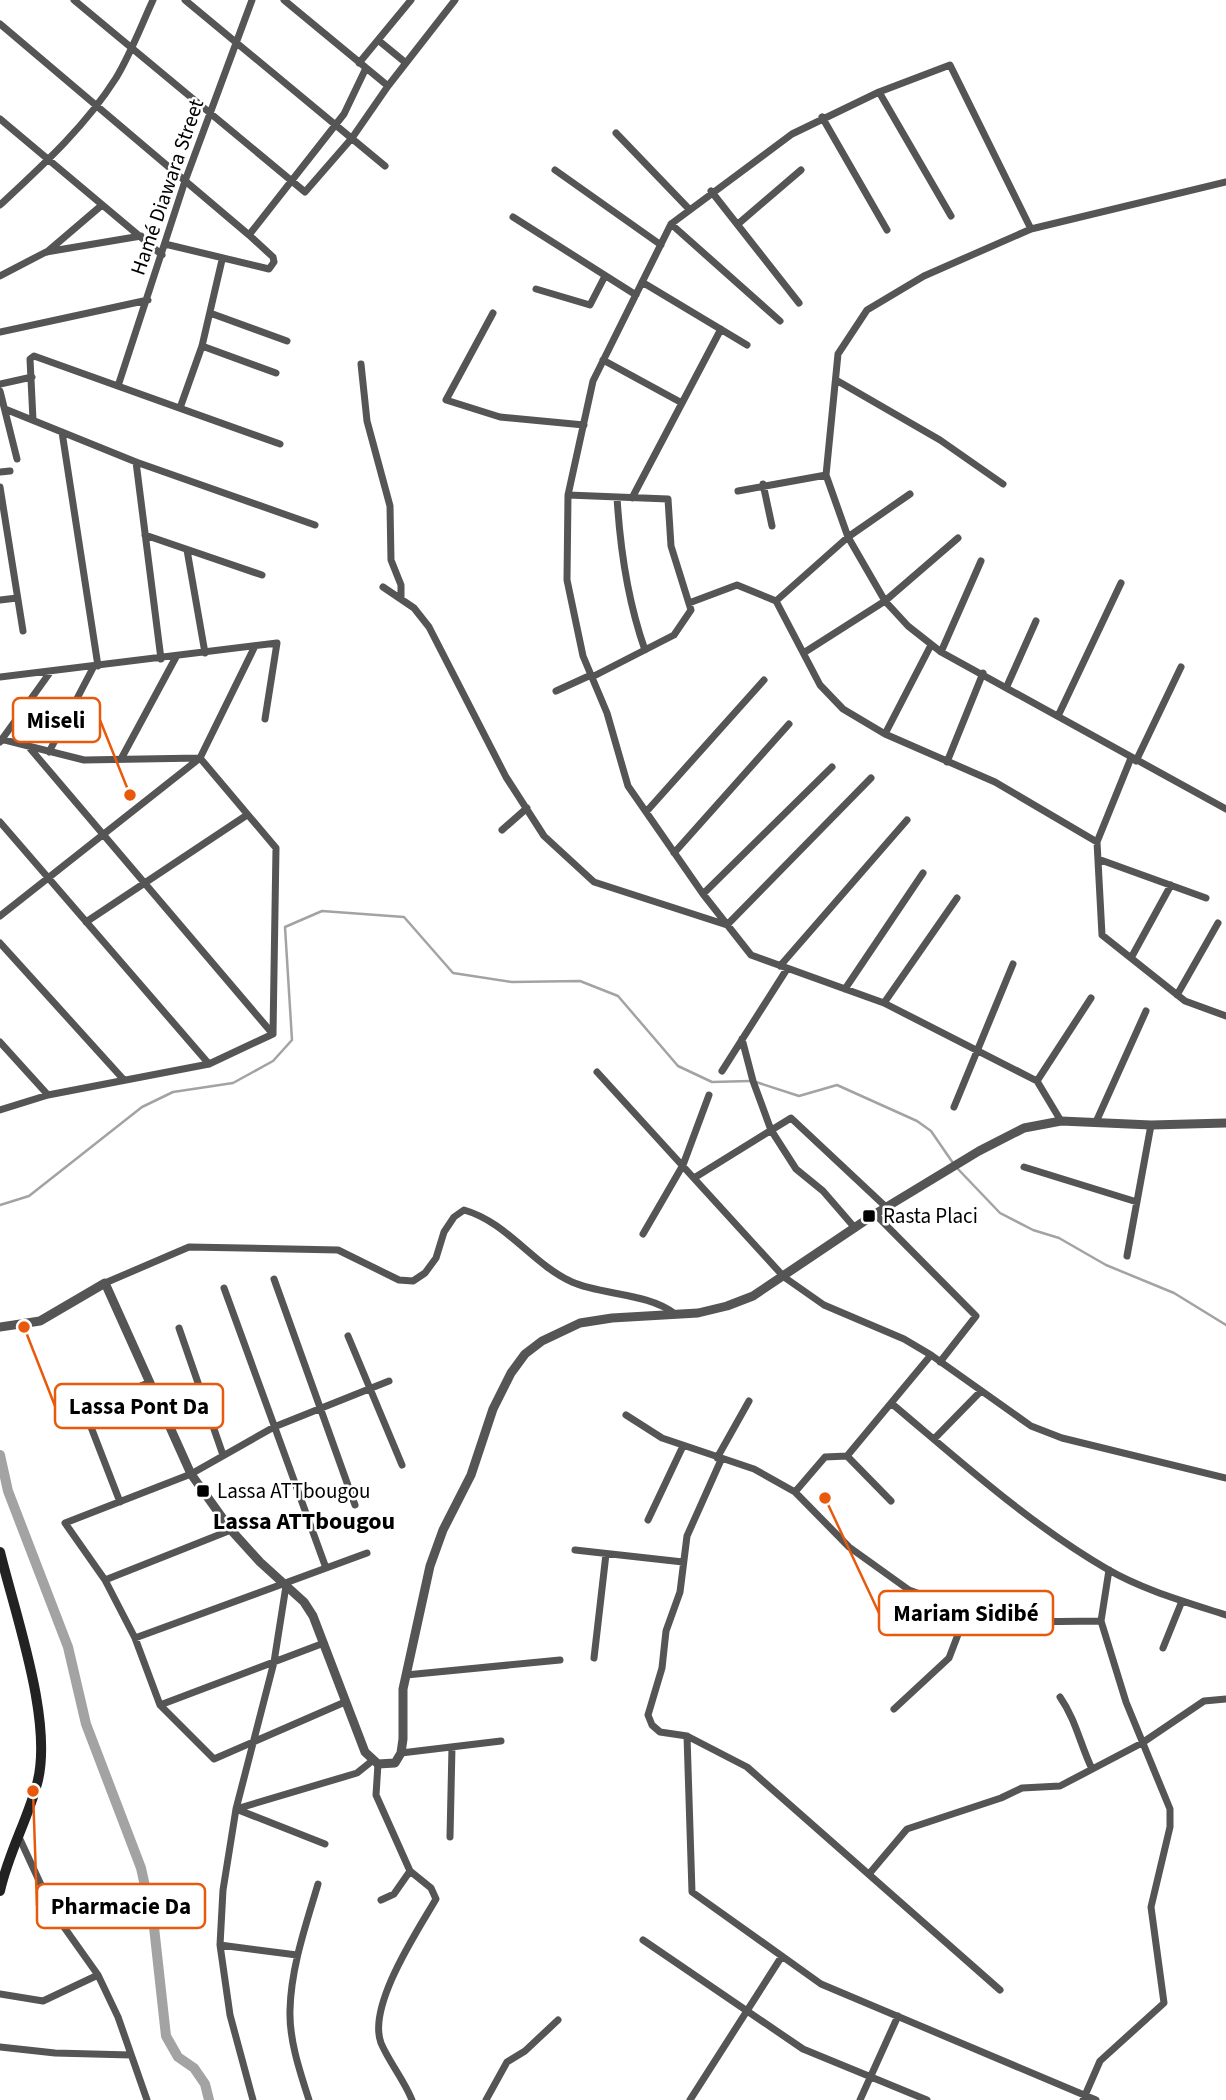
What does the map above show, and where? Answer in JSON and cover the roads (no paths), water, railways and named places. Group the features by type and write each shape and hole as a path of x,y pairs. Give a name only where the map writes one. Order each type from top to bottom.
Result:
{"main road":[{"path":"0,1552 32,1685 42,1747 37,1783 0,1891"}],"street":[{"path":"74,0 302,190 308,191 352,138 388,86 455,0"},
{"path":"0,205 49,160 97,106 132,48 153,0"},
{"path":"185,0 385,166"},
{"name":"Hamé Diawara Street","path":"118,386 185,180 252,0"},
{"path":"284,0 388,86"},
{"path":"249,234 335,125 378,40 411,0"},
{"path":"0,24 249,234 273,257 273,266 269,269 222,260 165,244"},
{"path":"378,40 406,62"},
{"path":"1031,229 950,65 822,117 792,134 711,191 671,224 593,381 568,495 567,580 583,656 607,713 628,786 703,894 751,955 884,1003 1037,1082 1061,1121"},
{"path":"878,92 951,216"},
{"path":"822,117 887,230"},
{"path":"0,119 162,255"},
{"path":"616,133 689,209"},
{"path":"555,170 661,244"},
{"path":"738,224 801,170"},
{"path":"1226,182 1031,229 924,276 867,310 838,354 826,475 848,537 885,601 908,626 940,652 1007,686 1134,760 1226,808"},
{"path":"711,191 799,303"},
{"path":"0,276 46,252 102,205"},
{"path":"513,217 636,295"},
{"path":"671,224 780,321"},
{"path":"46,252 141,236"},
{"path":"180,408 202,346 222,260"},
{"path":"536,289 590,304 605,276"},
{"path":"642,282 747,345"},
{"path":"0,332 148,300"},
{"path":"210,313 287,341"},
{"path":"493,313 446,400 500,417 584,425"},
{"path":"632,498 721,329"},
{"path":"202,346 276,373"},
{"path":"33,420 30,359 34,356 280,444"},
{"path":"603,360 682,403"},
{"path":"361,364 367,421 390,506 391,560 401,585 401,599"},
{"path":"0,384 32,377"},
{"path":"836,380 940,440 1003,484"},
{"path":"0,391 17,459"},
{"path":"5,409 135,462 316,526"},
{"path":"49,752 96,666 62,432"},
{"path":"135,462 161,659"},
{"path":"0,472 10,471"},
{"path":"738,491 763,484 826,475"},
{"path":"763,484 772,526"},
{"path":"0,487 4,535 23,631"},
{"path":"776,601 848,537 910,494"},
{"path":"556,691 674,635 691,610 671,546 668,499 568,495"},
{"path":"617,497 634,618 645,650"},
{"path":"145,535 262,575"},
{"path":"806,652 885,601 958,538"},
{"path":"187,550 205,653"},
{"path":"940,652 981,561"},
{"path":"1058,716 1121,583"},
{"path":"689,603 737,584 776,601 806,652 820,685 842,709 885,734 995,782 1097,842"},
{"path":"383,587 414,608 429,627 453,678 544,836 594,882 727,925"},
{"path":"0,600 17,598"},
{"path":"1007,686 1036,621"},
{"path":"0,677 276,643 265,719"},
{"path":"885,734 931,645"},
{"path":"0,916 200,758 255,646"},
{"path":"121,760 176,657"},
{"path":"1181,667 1134,760 1097,842 1102,935 1177,995 1204,1010 1226,1016"},
{"path":"51,671 1,740 84,760 200,758"},
{"path":"947,761 982,673"},
{"path":"646,812 764,680"},
{"path":"674,853 789,724"},
{"path":"28,746 273,1034"},
{"path":"200,758 276,848 273,1034"},
{"path":"703,894 832,766"},
{"path":"727,925 871,778"},
{"path":"502,830 527,808"},
{"path":"86,922 247,815"},
{"path":"722,1072 783,967 907,820"},
{"path":"0,822 209,1064"},
{"path":"1098,859 1206,898"},
{"path":"845,989 923,873"},
{"path":"1131,958 1171,886"},
{"path":"884,1003 957,898"},
{"path":"1177,995 1218,923"},
{"path":"0,943 124,1080"},
{"path":"954,1107 1013,964"},
{"path":"1037,1082 1091,998"},
{"path":"1096,1122 1146,1011"},
{"path":"0,1110 47,1095 209,1064 273,1034"},
{"path":"742,1039 752,1081 771,1130 796,1169 823,1191 855,1228"},
{"path":"0,1042 47,1095"},
{"path":"597,1072 783,1277 824,1305 904,1339 1031,1426 1062,1438 1226,1478"},
{"path":"643,1234 683,1166 709,1095"},
{"path":"694,1178 791,1118 886,1207"},
{"path":"236,1809 358,1773 375,1763 395,1763 401,1753 401,1704 406,1675 430,1566 443,1530 471,1475 493,1409 511,1373 525,1354 541,1341 580,1323 612,1318 677,1315 727,1306 783,1277 886,1207 1024,1128 1061,1121 1151,1125 1226,1123"},
{"path":"1127,1256 1151,1125"},
{"path":"1024,1167 1137,1202"},
{"path":"0,1327 40,1321 105,1283 189,1247 338,1250 399,1280 414,1281 425,1273 436,1258 444,1232 454,1217 464,1210 481,1215 547,1269 575,1283 633,1298 677,1315"},
{"path":"875,1214 976,1316 940,1362"},
{"path":"274,1279 355,1505"},
{"path":"105,1283 191,1474 231,1530 313,1616 359,1740 375,1763 376,1795 410,1871 431,1888 436,1899 391,1975 383,2011 380,2041 412,2100"},
{"path":"224,1288 326,1568"},
{"path":"179,1328 223,1455"},
{"path":"348,1336 402,1465"},
{"path":"794,1492 825,1457 847,1456 931,1355"},
{"path":"345,1702 214,1759 160,1705 135,1638 105,1580 65,1524 191,1474 274,1427 389,1381"},
{"path":"120,1502 84,1409 148,1383"},
{"path":"934,1439 981,1392"},
{"path":"749,1401 719,1459 687,1536 680,1592 666,1631 662,1668 648,1715 652,1725 660,1732 687,1736 747,1767 1000,1990"},
{"path":"891,1403 1019,1510 1109,1570 1182,1601 1226,1615"},
{"path":"626,1415 662,1438 754,1469 794,1492 849,1547 909,1590 967,1611 1014,1622 1101,1620"},
{"path":"648,1520 683,1446"},
{"path":"847,1456 891,1501"},
{"path":"105,1580 231,1530"},
{"path":"575,1550 683,1562"},
{"path":"135,1638 367,1553"},
{"path":"594,1658 606,1553"},
{"path":"1084,2098 1100,2062 1164,2003 1151,1907 1170,1827 1170,1809 1142,1743 1101,1620 1109,1570"},
{"path":"253,2100 230,2015 220,1945 227,1854 274,1662 285,1585"},
{"path":"1163,1648 1182,1601"},
{"path":"894,1709 949,1658 967,1611"},
{"path":"160,1705 324,1643"},
{"path":"406,1675 560,1660"},
{"path":"1060,1697 1073,1716 1080,1744 1092,1769"},
{"path":"869,1874 907,1829 1001,1798 1022,1787 1060,1786 1142,1743 1204,1701 1226,1699"},
{"path":"687,1736 692,1892 821,1984 1084,2098 1096,2100"},
{"path":"401,1753 501,1741"},
{"path":"450,1838 452,1747"},
{"path":"236,1809 325,1844"},
{"path":"18,1835 54,1913 98,1975 147,2100"},
{"path":"382,1900 394,1894 410,1871"},
{"path":"309,2100 298,2064 290,2012 297,1955 318,1884"},
{"path":"643,1940 803,2049 927,2100"},
{"path":"220,1945 297,1955"},
{"path":"690,2100 782,1956"},
{"path":"0,1994 43,2001 98,1975"},
{"path":"860,2100 898,2017"},
{"path":"486,2100 507,2062 525,2051 558,2020"},
{"path":"0,2047 55,2053 131,2055"}],"waterway":[{"path":"0,1205 29,1196 142,1107 173,1092 233,1083 273,1061 292,1040 285,927 322,911 404,917 453,973 512,982 580,981 618,996 678,1066 712,1082 750,1081"},
{"path":"756,1082 799,1096 837,1085 917,1121 931,1131 953,1163"},
{"path":"957,1168 1000,1213 1033,1230 1059,1238 1106,1265 1174,1293 1226,1325"},
{"path":"0,1455 8,1491 68,1647 86,1724 141,1868 154,1927 166,2036 178,2057 194,2068 205,2084 209,2100"}],"place":[{"name":"Miseli","path":"130,795"},
{"name":"Rasta Placi","path":"869,1216"},
{"name":"Lassa Pont Da","path":"24,1327"},
{"name":"Lassa ATTbougou","path":"203,1491"},
{"name":"Mariam Sidibé","path":"825,1498"},
{"name":"Pharmacie Da","path":"33,1791"}],"district":[{"name":"Lassa ATTbougou","path":"304,1521"}]}
